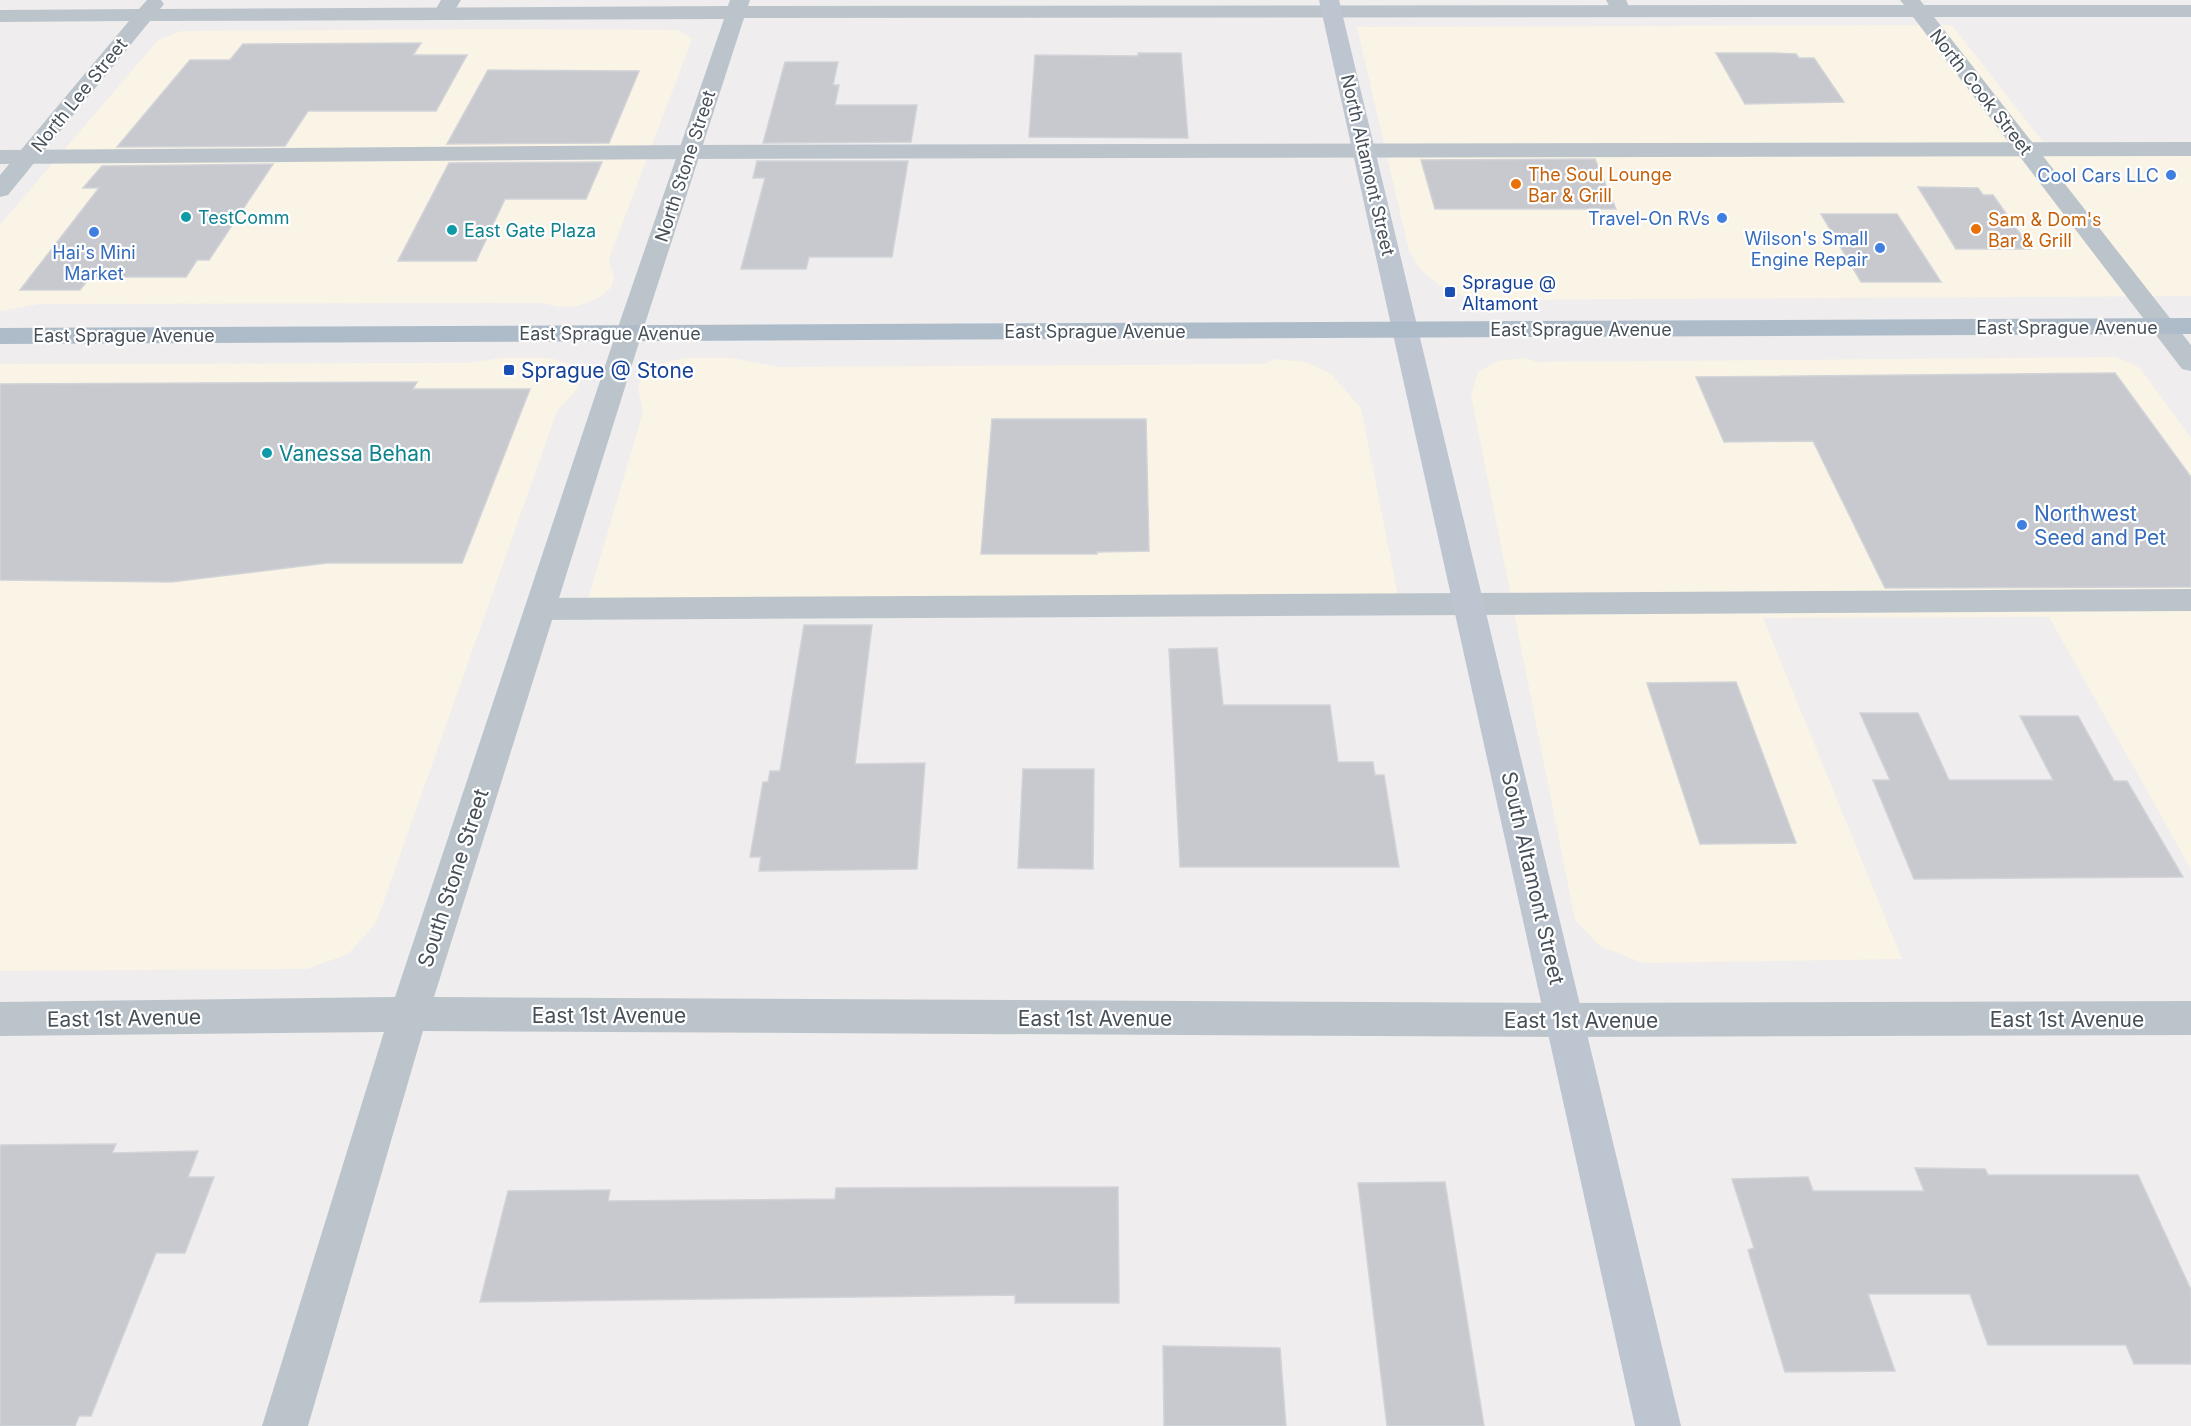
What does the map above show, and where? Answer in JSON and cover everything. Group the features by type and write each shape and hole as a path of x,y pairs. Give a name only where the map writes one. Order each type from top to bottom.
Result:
{"main road":[{"name":"East Sprague Avenue","path":"0,336 2191,326"}],"street":[{"path":"0,16 150,8 1032,5 1914,6 2191,11"},
{"name":"North Stone Street","path":"630,333 738,6"},
{"name":"North Altamont Street","path":"1330,6 1407,330"},
{"name":"North Cook Street","path":"1914,6 2191,363"},
{"name":"North Lee Street","path":"0,190 150,8"},
{"path":"0,157 690,152 2191,149"},
{"name":"South Altamont Street","path":"1407,330 1658,1426"},
{"name":"South Stone Street","path":"285,1426 409,1014 630,333"},
{"path":"540,609 2191,600"},
{"name":"East 1st Avenue","path":"0,1019 409,1014 1565,1020 2191,1018"}],"shaded area":[{"path":"1952,25 2043,142 2191,142 2191,296 1490,300 1464,296 1439,285 1420,269 1409,251 1357,27"},
{"path":"679,30 692,39 609,259 614,279 611,288 597,299 577,306 560,307 542,303 39,304 0,311 0,225 158,40 182,31"},
{"path":"2116,357 2140,368 2191,438 2191,869 2049,617 1763,618 1902,959 1643,963 1600,946 1575,920 1471,395 1478,372 1498,361 1525,358 1537,362"},
{"path":"501,358 550,358 574,365 582,377 577,389 557,411 376,923 348,954 307,969 0,971 0,364 469,363"},
{"path":"684,358 733,358 778,367 1264,364 1275,359 1305,362 1330,373 1361,408 1398,596 588,599 643,412 638,388 641,378 659,364"}],"building":[{"path":"421,43 413,55 467,55 436,111 308,111 285,146 117,147 190,60 230,60 243,44"},
{"path":"1138,53 1181,53 1188,138 1029,137 1035,55 1138,56"},
{"path":"1716,53 1796,54 1799,58 1814,58 1844,102 1745,104"},
{"path":"785,62 838,62 833,85 839,85 835,105 917,105 911,142 763,143"},
{"path":"488,70 639,71 609,143 447,144"},
{"name":"The Soul Lounge Bar & Grill","path":"1595,159 1616,209 1435,209 1421,160"},
{"path":"757,161 908,161 892,257 809,257 806,269 741,269 765,178 753,178"},
{"name":"East Gate Plaza","path":"602,162 586,199 505,199 476,261 398,261 449,163"},
{"path":"273,164 209,260 197,260 186,277 90,277 80,290 20,290 99,188 83,188 102,166"},
{"name":"Sam & Dom's Bar & Grill","path":"1918,187 1978,188 1983,195 1993,195 2031,249 1956,249"},
{"name":"Wilson's Small Engine Repair","path":"1821,214 1897,214 1941,282 1861,282"},
{"name":"Northwest Seed and Pet","path":"2115,373 2191,477 2191,587 1885,588 1813,441 1724,442 1696,377"},
{"name":"Vanessa Behan","path":"417,382 413,389 530,389 462,563 327,563 171,582 0,580 0,384"},
{"path":"992,419 1146,419 1149,551 1097,552 1097,554 981,554"},
{"path":"804,625 872,625 855,764 925,763 917,869 759,871 761,857 750,857 763,782 768,782 770,771 780,771"},
{"path":"1217,648 1223,705 1330,705 1338,762 1373,762 1375,775 1384,775 1399,867 1180,867 1169,649"},
{"path":"1736,682 1796,843 1700,844 1647,683"},
{"path":"1860,713 1918,713 1949,780 2053,780 2020,716 2078,716 2114,781 2127,781 2183,877 1914,879 1873,780 1890,780"},
{"path":"1023,769 1094,769 1093,869 1018,868"},
{"path":"116,1144 112,1153 198,1151 188,1177 214,1177 185,1253 156,1253 91,1416 79,1416 75,1426 0,1426 0,1145"},
{"path":"1915,1168 1985,1169 1988,1175 2138,1175 2191,1290 2191,1364 2134,1364 2126,1345 1988,1345 1970,1294 1868,1294 1895,1371 1785,1372 1748,1250 1754,1248 1732,1179 1808,1177 1813,1191 1924,1191"},
{"path":"1445,1182 1484,1426 1387,1426 1358,1183"},
{"path":"1118,1187 1119,1303 1015,1303 1015,1295 480,1302 508,1191 610,1190 608,1201 835,1199 836,1188"},
{"path":"1163,1346 1280,1348 1286,1426 1164,1426"}],"place":[{"name":"Cool Cars LLC","path":"2171,175"},
{"name":"The Soul Lounge Bar & Grill","path":"1516,184"},
{"name":"TestComm","path":"186,217"},
{"name":"Travel-On RVs","path":"1722,218"},
{"name":"Sam & Dom's Bar & Grill","path":"1976,229"},
{"name":"East Gate Plaza","path":"452,230"},
{"name":"Hai's Mini Market","path":"94,232"},
{"name":"Wilson's Small Engine Repair","path":"1880,248"},
{"name":"Sprague @ Altamont","path":"1450,292"},
{"name":"Sprague @ Stone","path":"509,370"},
{"name":"Vanessa Behan","path":"267,453"},
{"name":"Northwest Seed and Pet","path":"2022,525"}]}
